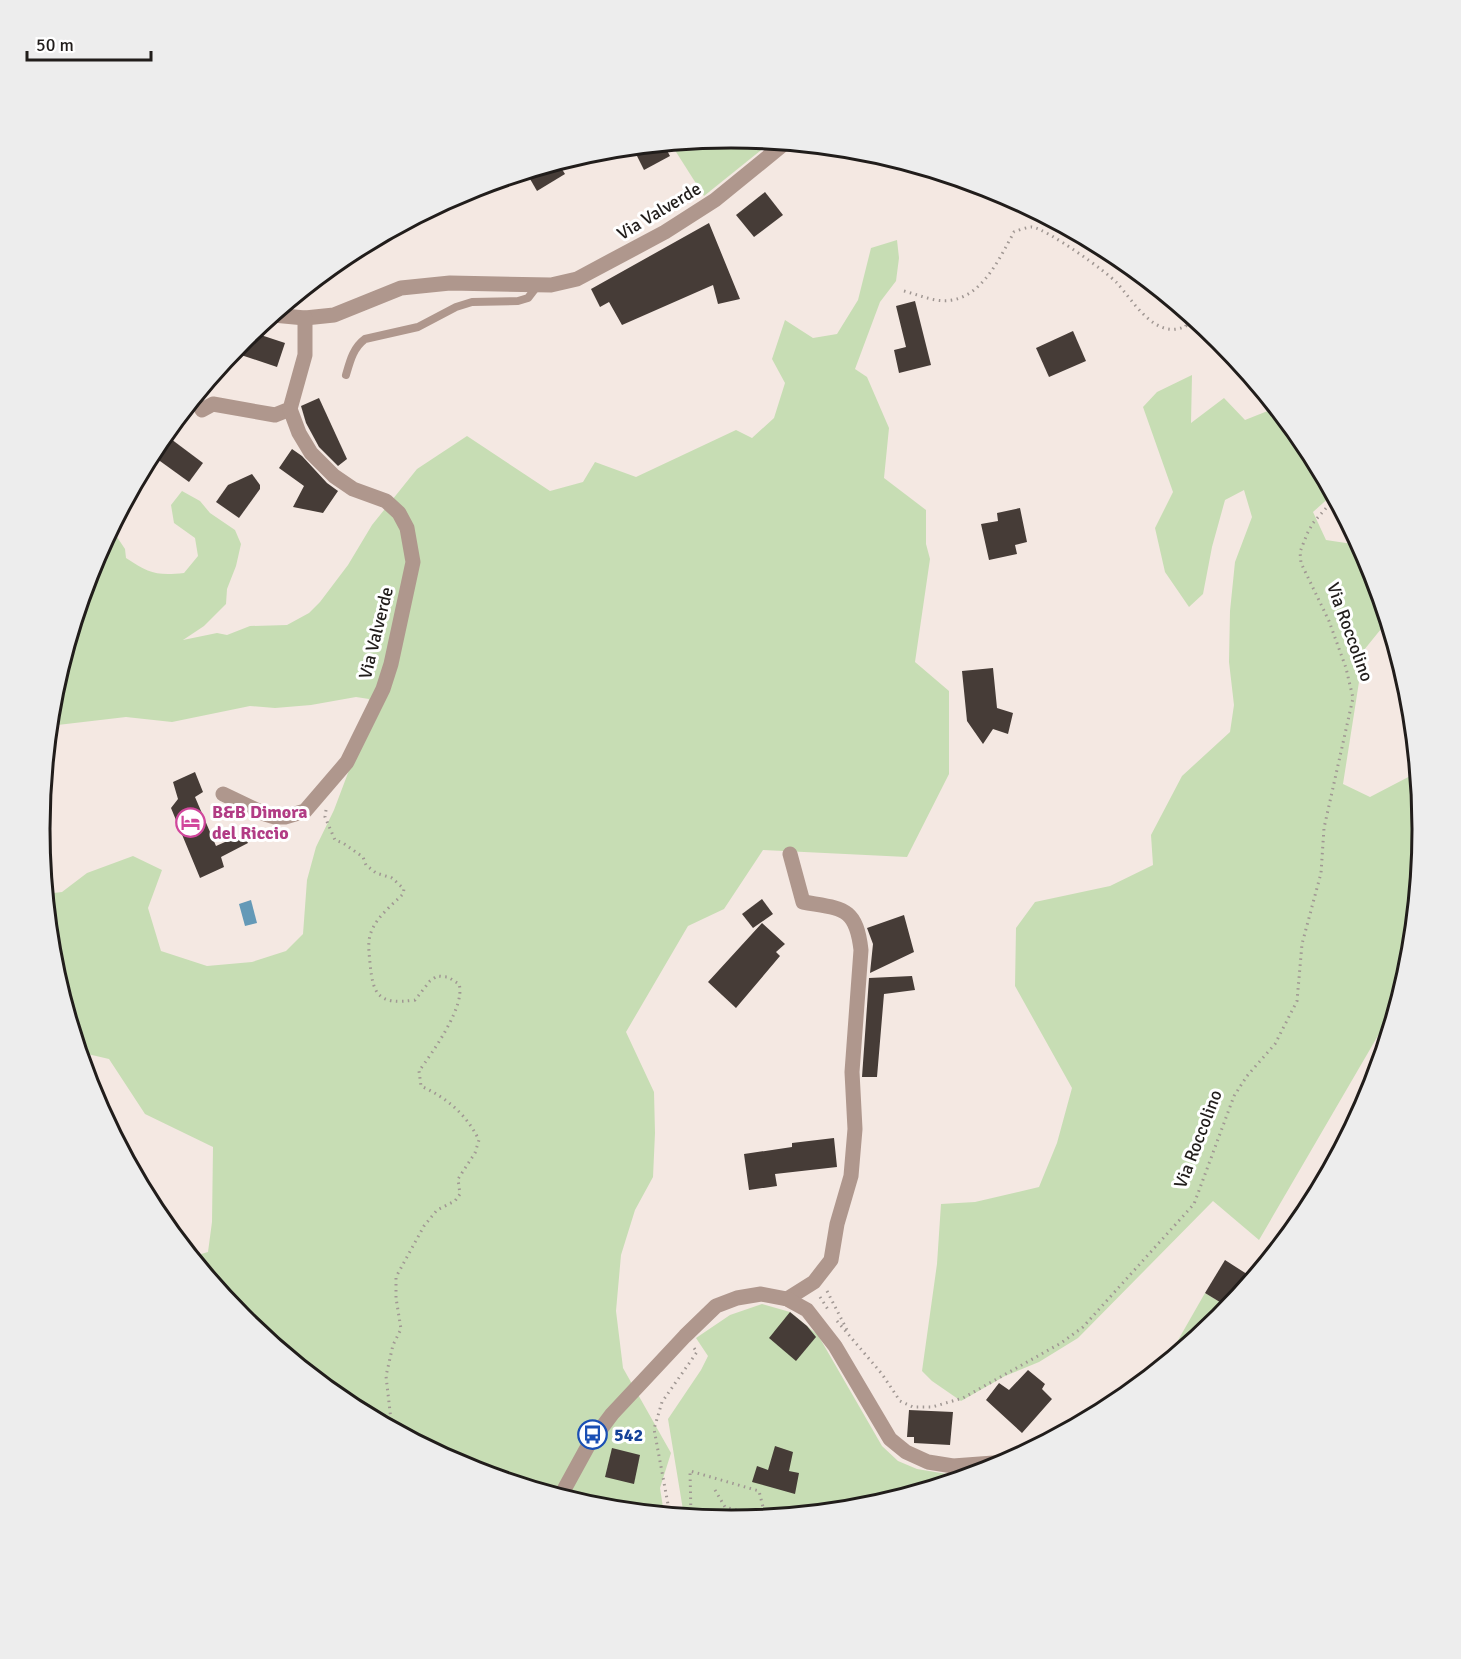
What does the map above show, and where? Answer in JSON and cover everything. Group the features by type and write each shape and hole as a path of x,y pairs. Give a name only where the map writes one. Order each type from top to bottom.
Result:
{"street":[{"name":"Via Valverde","path":"282,316 305,318 334,315 401,288 450,283 551,285 576,279 665,231 715,200 776,150"},
{"path":"202,410 213,404 275,415 290,409 305,355 305,318"},
{"name":"Via Valverde","path":"223,794 265,814 285,817 305,811 347,762 383,689 391,664 413,562 407,528 399,513 386,501 353,489 334,476 311,453 299,433 290,409"},
{"path":"787,1299 814,1282 831,1260 837,1224 851,1176 855,1129 852,1072 861,950 858,930 850,914 838,908 803,902 790,854"},
{"path":"564,1489 588,1446 612,1414 685,1336 716,1306 737,1298 761,1294 787,1299 807,1310 835,1346 890,1439 906,1452 928,1462 953,1466 976,1464"}],"lane":[{"path":"346,375 358,344 365,339 418,327 456,307 472,302 518,301 528,298 538,284"}],"path":[{"path":"904,291 938,301 960,298 974,290 991,275 1014,231 1032,227 1054,237 1116,282 1135,306 1160,327 1177,330 1186,326 1185,322"},
{"name":"Via Roccolino","path":"815,1294 825,1302 832,1315 900,1401 913,1407 932,1407 963,1398 1083,1327 1194,1204 1234,1096 1247,1076 1275,1044 1297,1001 1302,944 1321,873 1324,828 1353,698 1346,668 1329,621 1301,563 1300,552 1307,534 1313,522 1329,505"},
{"path":"322,791 327,801 325,817 335,840 363,857 366,865 376,873 392,878 404,890 403,894 375,924 370,934 372,986 377,993 395,1003 414,1000 437,976 448,977 459,984 460,999 440,1041 419,1071 421,1086 436,1093 456,1108 473,1127 479,1140 475,1153 458,1179 460,1194 455,1201 437,1210 424,1226 396,1277 396,1298 401,1329 393,1345 386,1376 391,1419"},
{"name":"Via Roccolino","path":"831,1260 826,1284 827,1291 849,1334"},
{"path":"669,1507 654,1428 662,1402 697,1352 685,1336"},
{"path":"692,1509 690,1471 759,1491 764,1509"},
{"path":"716,1490 725,1507 736,1510"}],"green space":[{"path":"730,148 762,149 704,196 675,151"},
{"path":"897,240 899,258 896,281 880,302 855,369 867,377 889,428 884,478 926,510 926,544 930,559 915,662 949,691 949,774 907,857 763,850 724,909 688,926 626,1032 654,1092 655,1133 653,1177 635,1210 621,1255 616,1311 623,1368 671,1453 660,1488 663,1507 598,1497 554,1487 470,1459 390,1419 352,1396 316,1370 281,1342 249,1311 199,1255 208,1252 212,1222 213,1147 145,1114 109,1059 88,1054 73,1006 55,918 53,893 62,892 87,873 133,856 162,870 148,908 161,951 207,966 252,962 286,951 303,934 307,880 316,847 334,810 365,728 369,699 356,697 311,705 275,708 250,706 172,722 126,717 58,725 73,653 101,569 116,536 125,549 126,558 159,574 184,573 198,556 195,538 174,523 171,505 182,491 200,501 210,513 235,530 241,544 227,589 226,604 204,626 183,640 217,633 227,635 250,626 287,625 309,613 348,565 372,525 417,469 467,436 550,491 583,482 595,462 636,477 736,430 752,438 774,418 785,383 772,359 785,320 813,338 837,334 858,300 871,248"},
{"path":"1192,375 1191,423 1224,398 1245,420 1268,411 1297,451 1326,500 1313,512 1326,540 1348,543 1360,569 1381,629 1364,650 1343,784 1370,797 1409,777 1412,830 1410,874 1406,918 1398,962 1380,1033 1259,1240 1213,1201 1078,1338 1039,1362 1005,1376 961,1401 932,1381 922,1371 937,1264 941,1204 975,1202 1039,1187 1057,1143 1072,1088 1015,986 1016,928 1035,902 1110,886 1153,865 1151,835 1182,776 1230,732 1234,705 1229,662 1230,611 1235,562 1252,517 1244,490 1225,500 1212,547 1203,594 1189,607 1165,572 1155,528 1173,492 1143,407 1157,392"},
{"path":"1205,1293 1220,1302 1180,1342 1174,1346"},
{"path":"762,1304 790,1312 818,1335 882,1446 898,1461 917,1469 949,1474 907,1487 819,1505 775,1509 683,1509 668,1419 708,1356 696,1338 730,1315"}],"water":[{"path":"251,900 257,923 245,926 239,904"}],"building":[{"path":"668,152 670,156 644,170 636,155"},
{"path":"562,170 565,174 537,191 530,179"},
{"path":"765,192 783,215 754,237 736,215"},
{"path":"709,223 740,299 718,304 713,285 622,325 609,302 600,307 591,289"},
{"path":"915,301 931,365 899,373 894,350 906,347 896,306"},
{"path":"1073,331 1086,361 1049,377 1036,348"},
{"path":"262,335 285,343 277,367 242,355"},
{"path":"319,398 347,459 338,466 319,447 306,423 301,406"},
{"path":"172,440 203,463 189,482 159,460"},
{"path":"292,449 338,491 323,513 293,507 304,486 279,468"},
{"path":"252,474 260,485 260,489 239,518 216,502 228,485"},
{"path":"1020,508 1027,542 1015,545 1017,554 989,560 981,524 998,521 997,513"},
{"path":"993,668 997,708 1013,713 1008,734 993,729 983,744 967,721 962,671"},
{"name":"B&B Dimora del Riccio","path":"195,772 203,792 195,797 216,846 243,834 248,843 221,857 224,867 200,878 171,808 178,799 173,782"},
{"path":"762,899 773,914 753,928 742,914"},
{"path":"904,915 914,952 870,973 873,944 867,928"},
{"path":"762,923 785,944 776,952 780,956 736,1008 708,982"},
{"path":"912,976 915,990 884,994 877,1077 862,1077 869,978"},
{"path":"834,1138 837,1167 775,1174 777,1186 749,1190 744,1154 792,1147 792,1143"},
{"path":"1225,1260 1247,1274 1220,1302 1205,1293"},
{"path":"790,1312 816,1337 796,1361 769,1338"},
{"path":"1028,1370 1045,1384 1042,1389 1052,1399 1022,1433 986,1400 999,1383 1009,1390"},
{"path":"909,1410 953,1412 950,1445 914,1443 914,1437 907,1437"},
{"path":"775,1446 793,1452 789,1471 799,1473 795,1494 752,1482 757,1466 768,1470"},
{"path":"612,1448 640,1455 634,1484 605,1477"}],"place":[{"name":"B&B Dimora del Riccio","path":"191,822"},
{"name":"542","path":"593,1435"}]}
